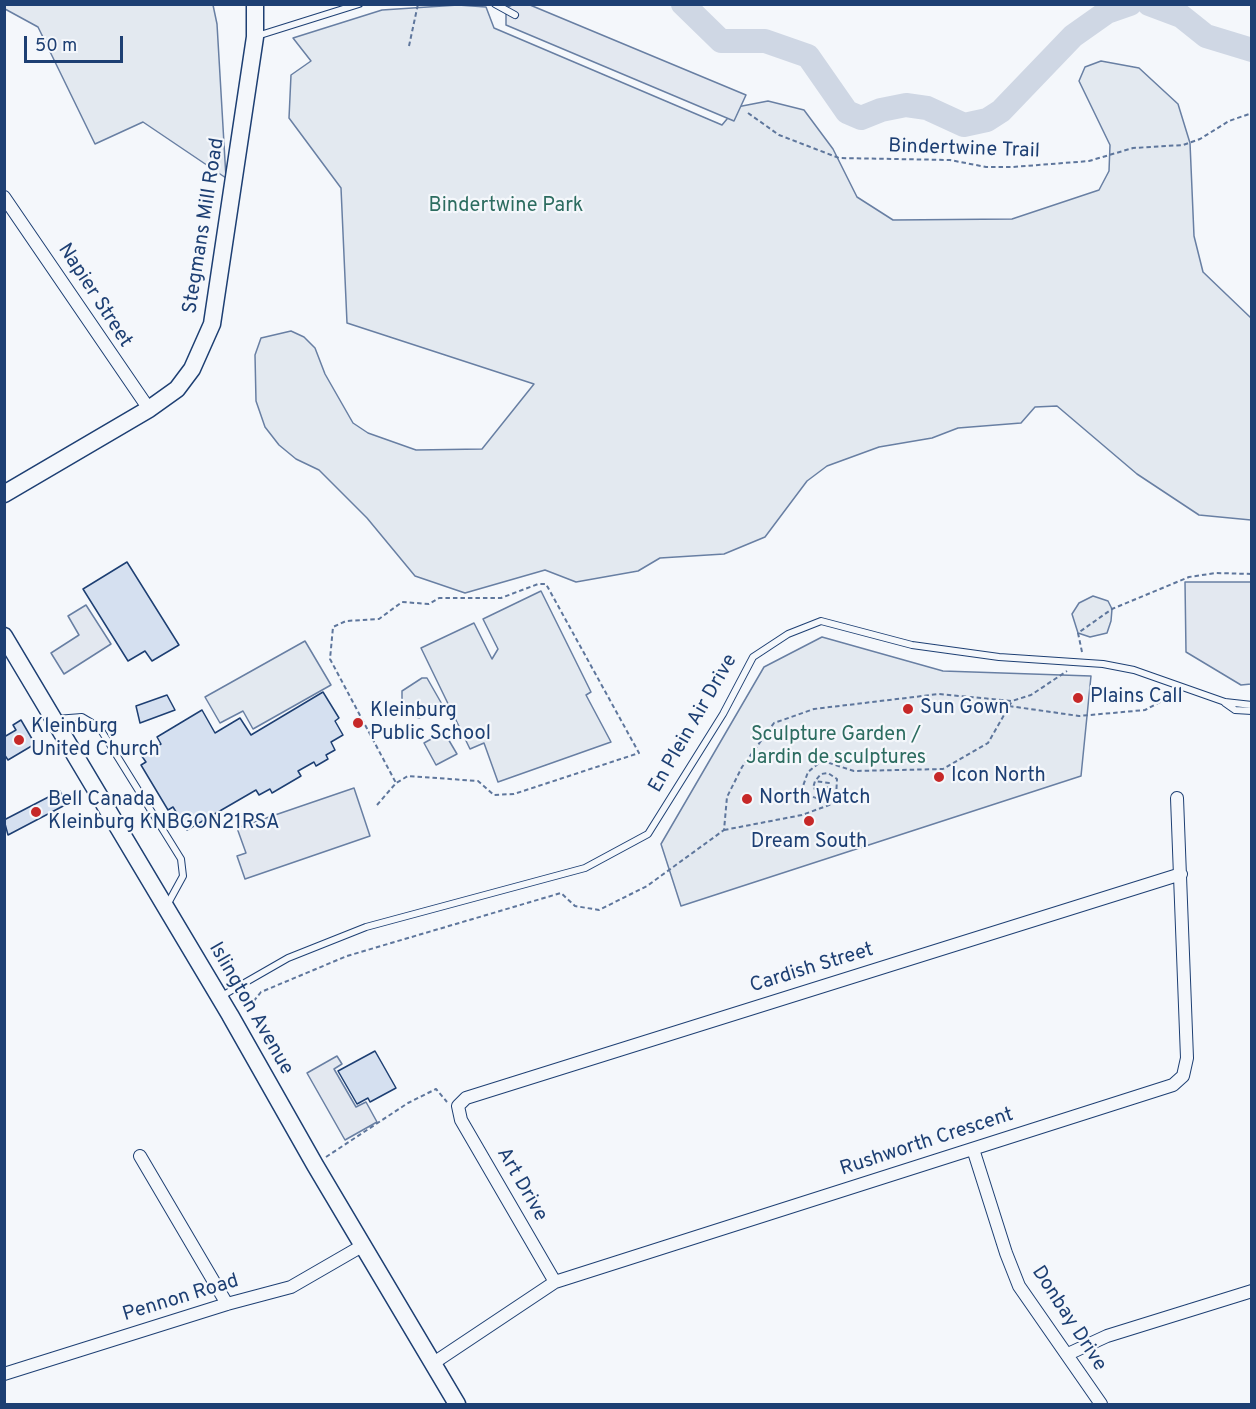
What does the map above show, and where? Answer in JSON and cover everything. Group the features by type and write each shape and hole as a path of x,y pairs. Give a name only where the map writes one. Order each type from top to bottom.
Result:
{"street":[{"name":"Stegmans Mill Road","path":"4,494 149,409 177,389 192,369 212,324 255,37 255,4"},
{"name":"Napier Street","path":"6,201 121,372 149,409"},
{"name":"Islington Avenue","path":"4,636 166,907 362,1246 457,1404"},
{"name":"Rushworth Crescent","path":"432,1364 555,1282 1173,1085 1183,1076 1187,1058 1176,798"},
{"name":"Cardish Street","path":"458,1107 466,1098 1181,874"},
{"name":"Art Drive","path":"458,1107 460,1120 555,1282"},
{"name":"Donbay Drive","path":"973,1149 1019,1286 1101,1404"},
{"path":"140,1156 227,1304"},
{"name":"Pennon Road","path":"4,1374 227,1304 291,1287 362,1246"},
{"path":"1068,1354 1107,1336 1251,1291"}],"lane":[{"path":"255,37 359,4"},
{"path":"495,4 515,15"},
{"name":"En Plein Air Drive","path":"219,997 288,958 366,927 585,868 648,834 723,714 753,657 788,634 821,621 912,645 999,657 1081,661 1134,670 1224,702"},
{"path":"1224,702 1251,705"},
{"path":"1224,702 1235,710 1251,711"},
{"path":"54,719 82,717 99,728 181,859 183,876 166,907"}],"path":[{"path":"409,46 418,4"},
{"name":"Bindertwine Trail","path":"748,113 779,135 839,158 950,160 987,167 1013,167 1089,161 1133,148 1183,145 1200,139 1229,121 1251,112"},
{"path":"723,830 727,797 742,768 774,723 814,709 939,694 1012,701 1031,695 1081,661 1082,653 1078,633 1112,609 1189,577 1216,573 1251,574"},
{"path":"377,805 396,783 408,776 478,781 494,795 514,794 639,753 546,584 538,584 501,598 439,597 429,604 402,602 379,619 346,621 333,627 330,659 396,783"},
{"path":"1009,706 1079,716 1146,710 1184,689"},
{"path":"814,781 829,783 826,798 819,799 805,794 803,786 808,772 819,763 826,762 854,771 943,770 988,742 1012,701"},
{"path":"249,1007 261,992 347,956 561,892 575,906 599,910 647,886 723,830 802,815 832,804 836,797 837,779 828,773 821,774 814,781 813,788 827,792"},
{"path":"315,1165 408,1103 436,1089 444,1100 458,1107"}],"green space":[{"path":"5,4 213,5 217,24 226,178 143,122 95,144 38,27 5,9"},
{"name":"Bindertwine Park","path":"458,5 486,7 494,28 722,125 737,107 768,101 804,110 833,149 857,197 893,220 1012,219 1099,190 1109,171 1110,145 1079,81 1085,67 1101,61 1139,68 1178,104 1190,143 1194,236 1203,272 1251,318 1251,520 1199,515 1137,474 1057,406 1035,407 1021,423 958,428 932,438 879,447 827,466 807,481 765,537 724,554 660,558 638,571 576,582 545,570 465,593 415,576 367,518 319,470 296,459 279,445 265,427 256,401 255,355 261,338 291,331 304,337 315,348 325,374 353,423 368,433 416,450 482,449 534,384 347,323 341,188 289,118 291,75 311,61 293,38 382,10"},
{"path":"541,591 591,692 586,695 611,742 498,782 484,743 470,749 421,648 474,623 492,659 498,649 483,619"},
{"path":"1093,596 1108,601 1112,609 1107,633 1090,637 1078,633 1072,614 1079,603"},
{"name":"Sculpture Garden / Jardin de sculptures","path":"822,637 943,671 1091,676 1081,776 681,906 661,844 764,667"},
{"path":"305,641 331,685 253,729 243,711 220,723 205,697"},
{"path":"422,678 427,678 443,706 419,718 407,714 402,704 402,691"},
{"path":"444,732 457,754 436,765 424,743"}],"shaded area":[{"path":"512,5 530,5 746,95 734,121 506,25 506,8"},
{"path":"1185,582 1251,582 1251,684 1241,685 1186,652"},
{"path":"86,605 111,644 64,674 51,653 79,635 68,616"},
{"path":"354,788 370,836 245,879 237,856 246,853 237,828"},
{"path":"337,1056 342,1064 334,1069 356,1107 366,1102 377,1122 345,1140 307,1073"}],"building":[{"path":"127,562 179,645 152,661 145,651 128,661 83,589"},
{"path":"323,692 339,718 335,721 343,735 331,742 335,750 326,755 328,759 316,766 314,762 298,771 301,776 272,793 270,789 259,795 256,790 187,830 173,807 168,810 141,765 146,762 141,755 161,744 157,737 202,710 215,733 240,718 251,735"},
{"path":"167,695 175,710 140,723 136,706"},
{"name":"Kleinburg United Church","path":"21,720 35,744 8,760 4,754 4,737 16,730 13,725"},
{"name":"Bell Canada Kleinburg KNBGON21RSA","path":"60,791 67,804 8,835 4,820"},
{"path":"375,1051 396,1088 370,1102 368,1098 357,1104 338,1071"}],"waterway":[{"path":"683,4 721,41 765,41 808,56 847,112 861,118 881,110 906,105 927,108 964,125 987,120 1001,111 1073,36 1107,12 1130,4"},
{"path":"1149,4 1181,16 1206,36 1252,50"}],"place":[{"name":"Plains Call","path":"1078,698"},
{"name":"Sun Gown","path":"908,709"},
{"name":"Kleinburg Public School","path":"358,723"},
{"name":"Kleinburg United Church","path":"19,740"},
{"name":"Icon North","path":"939,777"},
{"name":"North Watch","path":"747,799"},
{"name":"Bell Canada Kleinburg KNBGON21RSA","path":"36,812"},
{"name":"Dream South","path":"809,821"}]}
